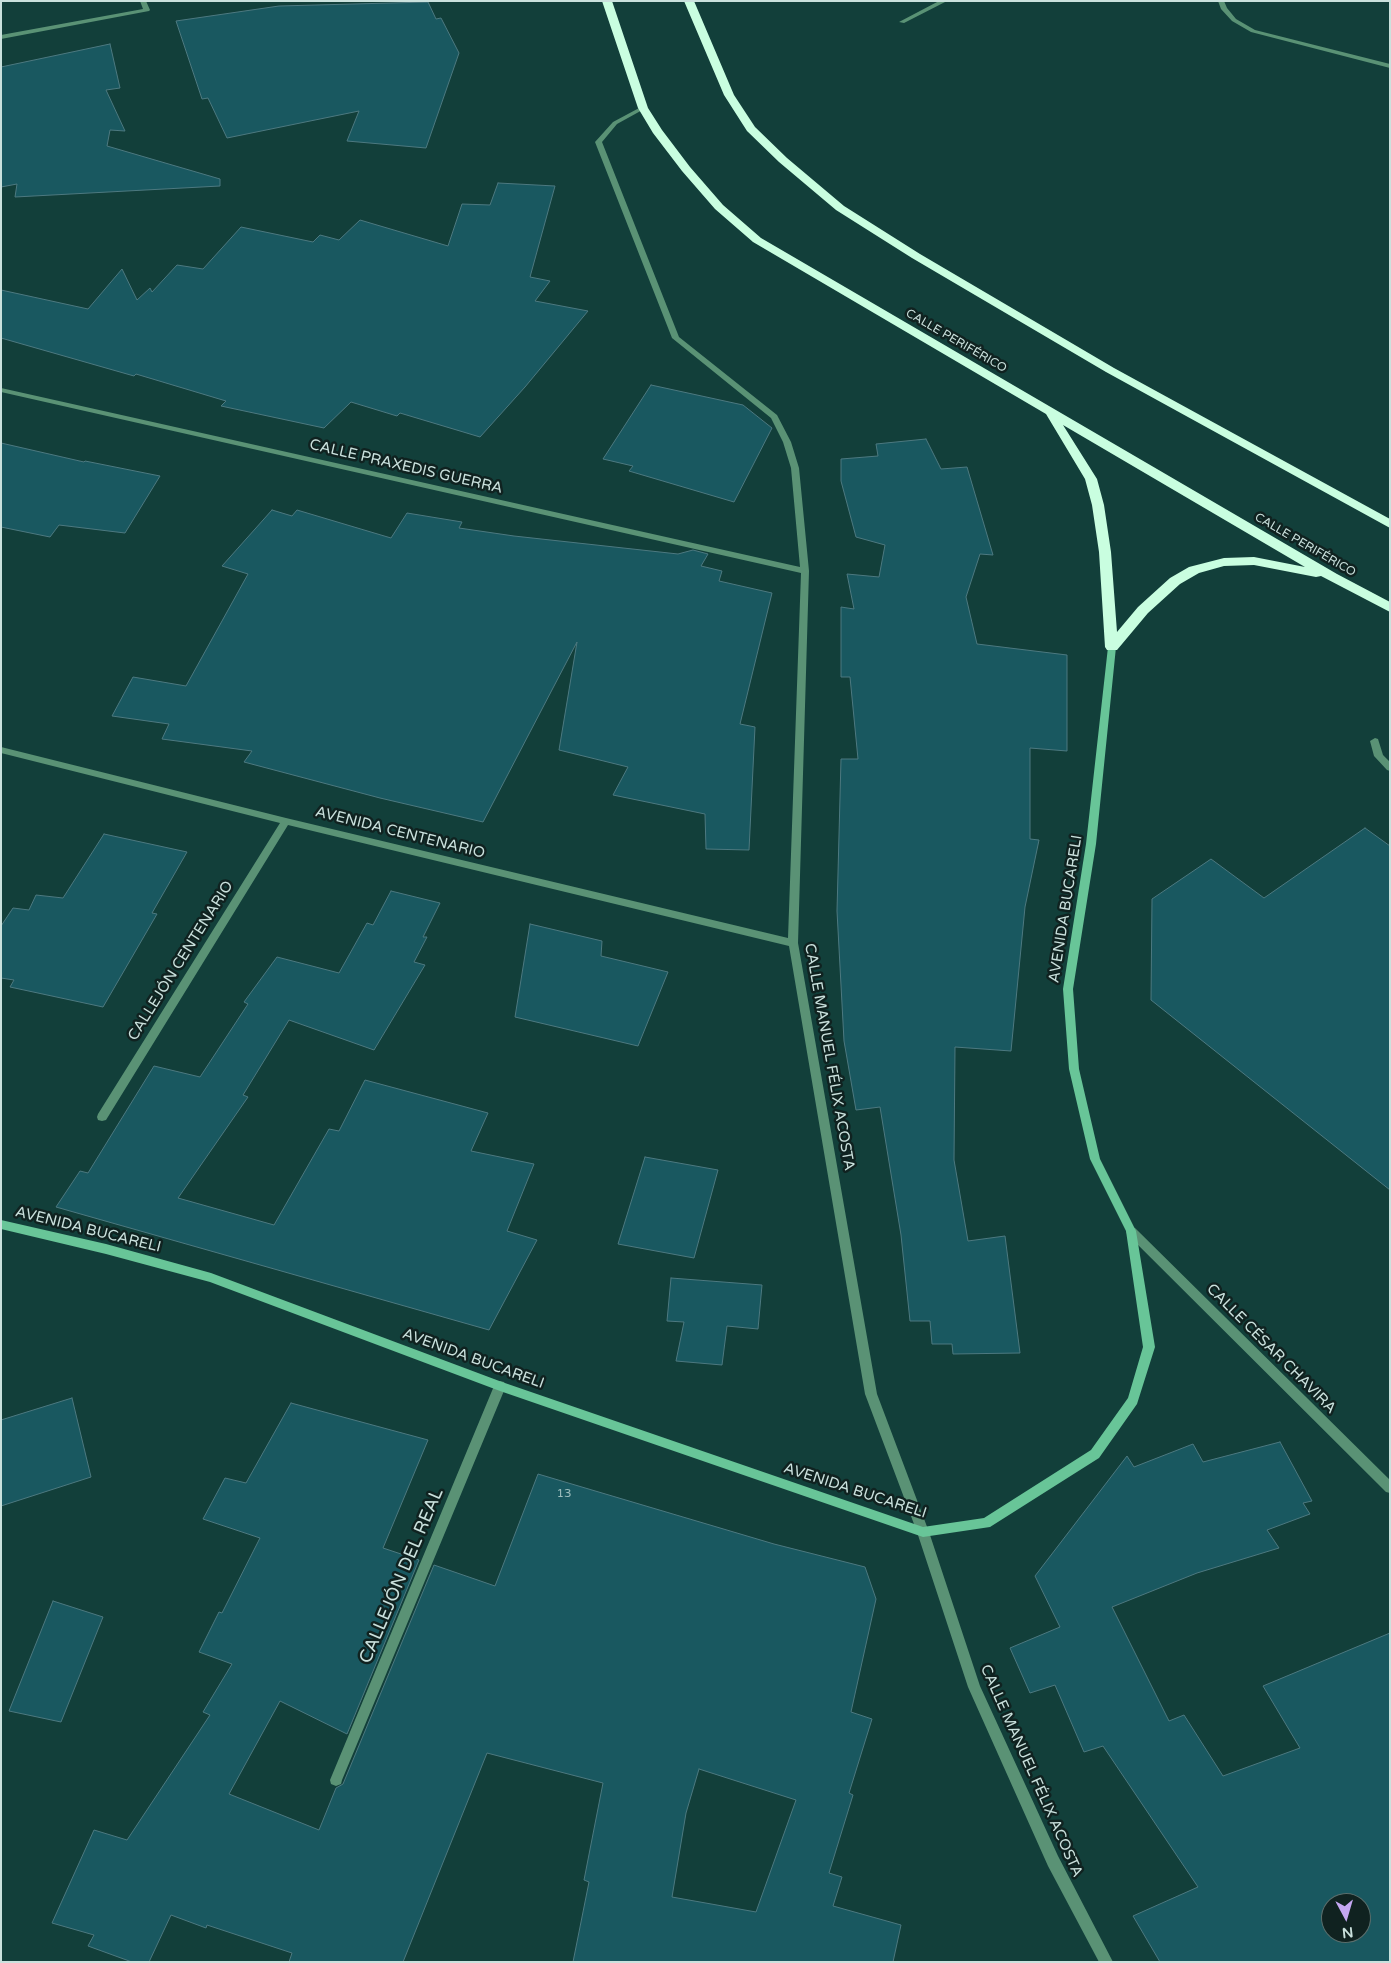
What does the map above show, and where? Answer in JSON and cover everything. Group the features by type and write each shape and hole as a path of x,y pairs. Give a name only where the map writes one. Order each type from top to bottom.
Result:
{"highway":[{"name":"CALLE PERIFÉRICO","path":"607,1 643,108 658,132 686,169 720,207 757,240 1332,577 1390,608"},
{"path":"689,1 729,95 751,129 783,160 840,208 916,256 1102,365 1390,524"},
{"path":"1047,410 1082,460 1090,478 1098,505 1106,552 1112,647"},
{"path":"1112,647 1143,610 1175,581 1194,570 1224,562 1254,561 1332,577"}],"street":[{"path":"1,38 147,10 143,1"},
{"path":"902,22 944,1"},
{"path":"1221,1 1224,9 1234,20 1253,31 1390,66"},
{"name":"CALLE MANUEL FÉLIX ACOSTA","path":"643,108 615,123 598,142 676,338 774,417 787,442 795,468 805,571 793,943 872,1394 923,1532 974,1687 1053,1861 1106,1962"},
{"name":"CALLE PRAXEDIS GUERRA","path":"1,390 805,571"},
{"name":"AVENIDA BUCARELI","path":"1,1224 106,1249 211,1278 500,1386 923,1532 986,1523 1095,1454 1134,1400 1149,1347 1131,1231 1095,1159 1074,1069 1068,989 1092,844 1112,647"},
{"path":"1375,741 1379,756 1390,768"},
{"name":"AVENIDA CENTENARIO","path":"1,750 286,821 793,943"},
{"name":"CALLEJÓN CENTENARIO","path":"102,1117 286,821"},
{"name":"CALLE CÉSAR CHAVIRA","path":"1131,1231 1390,1488"},
{"name":"CALLEJÓN DEL REAL","path":"336,1780 500,1386"}],"building":[{"path":"428,2 436,19 441,18 459,53 426,148 347,141 359,111 227,138 208,98 202,99 176,21 279,6"},
{"path":"110,44 120,88 106,90 125,131 110,130 107,146 220,179 220,186 15,197 17,184 1,187 1,67"},
{"path":"498,183 555,186 530,277 550,281 535,301 588,311 525,387 480,437 400,413 397,416 351,402 324,428 221,406 226,401 136,374 134,376 1,338 1,290 88,309 122,269 137,300 150,288 152,292 177,265 203,269 241,227 313,242 320,235 339,240 360,220 448,246 462,204 490,205"},
{"path":"651,385 743,405 772,428 734,502 629,471 633,466 603,459"},
{"path":"926,439 941,469 967,467 993,555 980,554 966,597 977,644 1067,655 1067,751 1030,748 1030,839 1039,840 1025,907 1011,1051 955,1047 954,1160 968,1241 1005,1236 1020,1353 953,1354 952,1344 932,1344 930,1321 910,1321 901,1235 880,1107 856,1110 844,1041 837,911 841,759 858,759 850,677 841,677 841,607 854,609 847,574 879,577 885,545 856,537 841,481 841,459 878,456 876,444"},
{"path":"1,443 84,462 160,476 125,533 59,525 50,537 1,527"},
{"path":"272,510 292,516 297,510 391,538 407,513 462,522 459,528 514,536 678,554 693,550 708,554 701,566 722,571 719,581 772,593 740,724 755,727 749,850 706,849 705,814 613,795 628,767 559,750 577,642 483,822 380,798 244,762 252,751 162,739 169,724 112,716 133,677 186,686 248,574 222,566"},
{"path":"1365,828 1390,846 1390,1190 1151,1000 1152,899 1211,859 1264,898"},
{"path":"104,834 187,852 152,913 157,914 103,1007 10,987 14,980 1,978 1,926 13,908 29,910 36,895 63,898"},
{"path":"391,891 440,903 423,937 427,937 414,962 425,965 374,1050 289,1020 243,1095 248,1097 178,1198 274,1225 329,1129 339,1131 365,1080 488,1113 471,1151 534,1164 507,1231 537,1240 489,1330 56,1207 80,1171 88,1173 154,1066 200,1077 248,1004 244,1002 277,957 339,973 367,923 373,925"},
{"path":"530,924 602,941 601,956 668,972 638,1046 515,1017"},
{"path":"645,1157 718,1170 694,1258 618,1244"},
{"path":"671,1278 762,1285 758,1329 727,1326 722,1365 676,1361 684,1322 667,1321"},
{"path":"72,1398 91,1477 1,1506 1,1420"},
{"path":"291,1403 428,1440 383,1548 419,1560 347,1734 280,1701 229,1794 319,1830 336,1788 343,1784 434,1565 495,1586 538,1474 774,1544 865,1567 876,1599 851,1712 872,1719 849,1793 853,1795 829,1873 842,1877 833,1906 901,1925 893,1962 573,1962 589,1882 584,1880 603,1783 487,1753 403,1962 289,1962 292,1953 207,1925 206,1928 171,1915 149,1962 132,1962 88,1946 94,1935 52,1923 94,1830 127,1840 210,1715 203,1712 232,1664 199,1652 219,1612 222,1613 260,1538 203,1519 225,1478 246,1483","holes":["699,1769 796,1800 756,1912 672,1897 686,1813"]},
{"path":"1280,1442 1312,1501 1303,1503 1310,1514 1267,1530 1279,1548 1197,1573 1112,1607 1169,1721 1184,1715 1223,1776 1300,1748 1263,1686 1390,1633 1390,1962 1160,1962 1133,1916 1198,1887 1103,1746 1084,1752 1055,1685 1030,1693 1010,1648 1060,1627 1035,1576 1127,1456 1134,1467 1193,1444 1203,1462"},
{"path":"53,1601 103,1617 61,1722 9,1711"}]}
